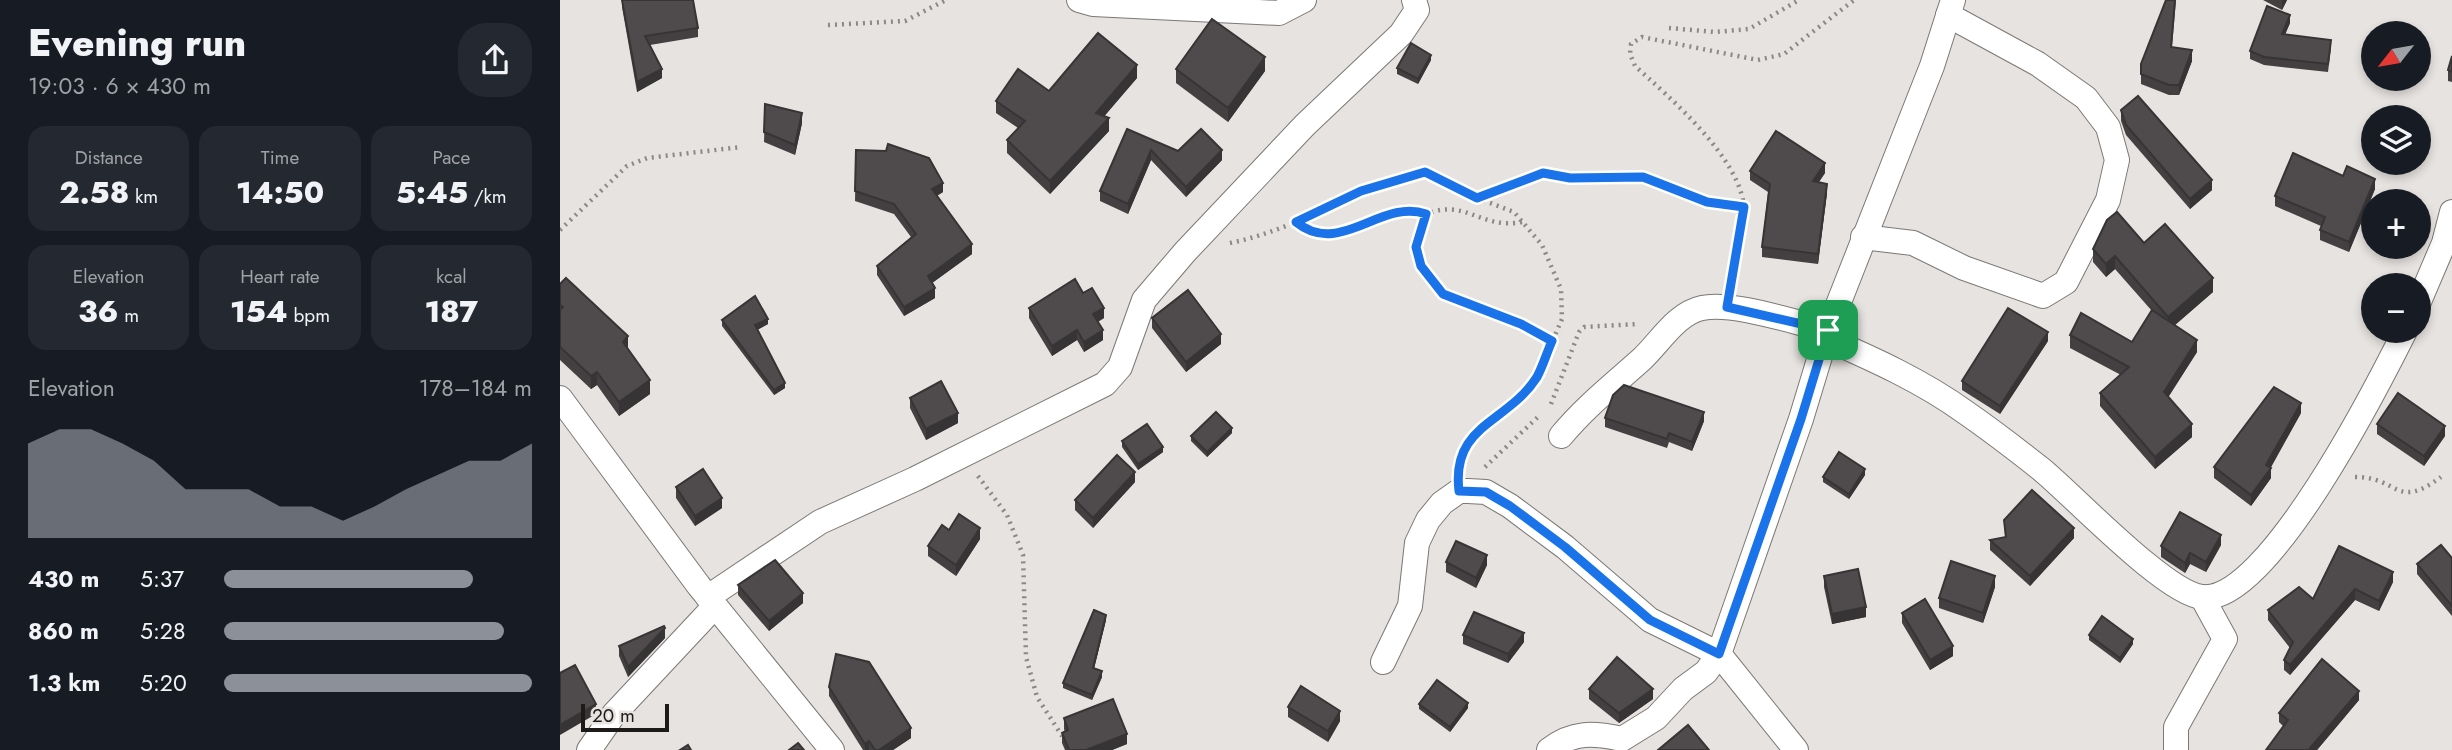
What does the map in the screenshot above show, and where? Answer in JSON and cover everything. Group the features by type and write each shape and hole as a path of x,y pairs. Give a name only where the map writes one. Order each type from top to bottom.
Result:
{"street":[{"path":"1079,0 1093,4 1279,13 1304,0"},
{"path":"589,750 614,714 711,601 820,522 1105,384 1120,367 1144,300 1185,252 1306,125 1401,34 1417,10 1414,0"},
{"path":"1549,750 1559,742 1592,733 1622,739 1656,718 1683,689 1706,672 1719,654 1801,419 1826,334 1863,237 1932,66 1951,8 2086,98 2108,127 2117,160 2108,200 2066,282 2043,296 1964,268 1913,243 1863,237"},
{"path":"2431,273 2444,243 2452,212"},
{"path":"1561,436 1594,400 1685,315 1701,308 1727,307 1826,334 1964,411 2042,470 2167,581 2202,597 2225,639 2176,727 2176,750"},
{"path":"2202,597 2220,593 2238,584 2277,543 2333,468 2399,343"},
{"path":"560,398 711,601 832,750"},
{"path":"1383,663 1410,606 1417,542 1428,520 1443,503 1459,491 1486,492 1510,506 1565,547 1650,620 1719,654 1796,750"}],"path":[{"path":"828,25 905,21 946,0"},
{"path":"1669,28 1715,33 1749,29 1799,0"},
{"path":"1727,307 1744,207 1727,166 1707,135 1635,66 1630,54 1631,44 1642,37 1758,60 1784,54 1854,0"},
{"path":"560,230 626,166 647,158 741,147"},
{"path":"1185,252 1250,239 1296,222 1361,191 1425,172 1477,198 1514,212 1542,245 1561,289 1562,319 1537,377 1493,422 1471,436 1462,452 1457,470 1459,491"},
{"path":"1477,198 1543,173 1570,178 1643,177 1707,202 1744,207"},
{"path":"1296,222 1304,228 1335,236 1399,214 1418,211 1426,214 1453,208 1479,219 1508,225 1522,222"},
{"path":"1426,214 1416,247 1421,266 1443,294 1521,324 1552,341"},
{"path":"1459,491 1512,444 1553,402 1578,332 1584,327 1642,324 1663,337"},
{"path":"963,455 1007,515 1023,555 1026,657 1037,697 1069,744"},
{"path":"2318,489 2356,476 2370,477 2412,494 2420,492 2441,477"}],"building":[{"path":"622,0 693,0 698,28 645,36 662,69 637,82"},
{"path":"2166,0 2175,0 2171,47 2192,50 2179,85 2169,85 2141,74 2141,64"},
{"path":"2267,6 2290,15 2282,34 2331,40 2328,64 2264,57 2250,51"},
{"path":"1212,19 1265,57 1228,108 1176,69"},
{"path":"1098,33 1137,65 1096,113 1109,118 1050,181 1007,140 1025,121 996,101 1018,69 1049,91"},
{"path":"1411,43 1431,55 1418,79 1397,68"},
{"path":"2452,56 2452,72 2448,70"},
{"path":"2138,96 2212,180 2190,199 2126,125 2121,110"},
{"path":"765,104 802,113 795,145 764,132"},
{"path":"1127,129 1178,151 1201,129 1222,150 1186,187 1151,150 1128,204 1100,191"},
{"path":"1776,131 1825,163 1813,181 1827,184 1818,254 1762,247 1770,184 1750,171"},
{"path":"888,144 929,158 943,183 932,189 972,244 928,276 935,288 904,307 877,266 916,234 894,204 855,191 856,150 886,151"},
{"path":"2293,153 2343,176 2347,166 2361,172 2361,175 2375,179 2371,189 2361,189 2361,213 2349,242 2320,230 2325,217 2275,196"},
{"path":"2117,212 2144,243 2165,224 2213,278 2168,317 2115,256 2106,264 2093,249 2107,220"},
{"path":"566,278 628,336 623,342 650,380 619,402 597,372 591,376 560,347 560,310 563,307 560,305 560,284"},
{"path":"1075,279 1083,293 1092,288 1104,308 1093,314 1103,330 1084,342 1077,330 1052,346 1029,308"},
{"path":"1188,290 1221,334 1186,362 1152,318"},
{"path":"755,296 768,319 755,325 785,383 774,390 722,320"},
{"path":"2008,308 2048,332 2000,406 1962,381"},
{"path":"2152,310 2197,340 2164,392 2192,424 2155,457 2100,393 2129,367 2070,335 2081,313 2132,342"},
{"path":"941,381 958,413 926,429 910,398"},
{"path":"1624,385 1704,412 1692,442 1669,433 1667,439 1605,418 1613,395"},
{"path":"2274,387 2301,403 2266,465 2271,468 2251,495 2214,467"},
{"path":"2398,393 2445,426 2424,456 2377,424"},
{"path":"1216,412 1232,428 1207,452 1191,436"},
{"path":"1147,424 1163,447 1138,464 1122,441"},
{"path":"1839,452 1865,469 1849,494 1823,477"},
{"path":"1117,455 1135,472 1093,518 1075,500"},
{"path":"703,469 722,498 695,516 676,487"},
{"path":"2032,490 2074,528 2030,576 1990,540 2006,537 2004,520"},
{"path":"2180,512 2221,535 2206,562 2190,553 2185,563 2161,546"},
{"path":"959,514 980,528 956,565 928,546 942,525 949,530"},
{"path":"1456,541 1487,555 1476,578 1446,562"},
{"path":"2441,545 2452,558 2452,606 2417,564"},
{"path":"2339,546 2393,572 2379,601 2355,589 2290,665 2284,660 2293,642 2268,610 2299,587 2313,599"},
{"path":"775,560 803,593 769,621 738,585"},
{"path":"1951,561 1995,576 1983,613 1939,598"},
{"path":"1858,569 1866,607 1832,614 1824,576"},
{"path":"1925,599 1953,646 1930,660 1902,613"},
{"path":"1094,610 1106,615 1093,668 1102,671 1092,695 1063,683"},
{"path":"1474,612 1524,633 1508,654 1463,635"},
{"path":"2102,616 2133,639 2120,658 2089,635"},
{"path":"664,626 665,628 628,667 619,646"},
{"path":"836,654 869,662 911,728 879,750 875,750 869,741 865,744 829,687"},
{"path":"1617,657 1653,689 1619,713 1589,689"},
{"path":"2322,659 2359,691 2310,748 2313,750 2266,750 2288,720 2279,713"},
{"path":"575,665 596,704 560,725 560,673"},
{"path":"1437,680 1468,703 1450,727 1419,704"},
{"path":"1301,686 1340,711 1328,731 1288,707"},
{"path":"1113,699 1127,734 1086,750 1069,750 1062,733 1068,730 1064,718"},
{"path":"1688,725 1709,750 1658,750"},
{"path":"798,743 804,750 789,750"}],"route":[{"path":"1425,172 1477,198 1543,173 1570,178 1643,177 1707,202 1744,207 1742,234 1727,307 1828,330 1801,419 1719,654 1650,620 1565,547 1510,506 1486,492 1459,491 1457,470 1462,452 1471,436 1493,422 1537,377 1552,341 1521,324 1443,294 1421,266 1416,247 1426,214 1418,211 1399,214 1335,236 1304,228 1296,222 1361,191 1397,178 1425,172"}]}
